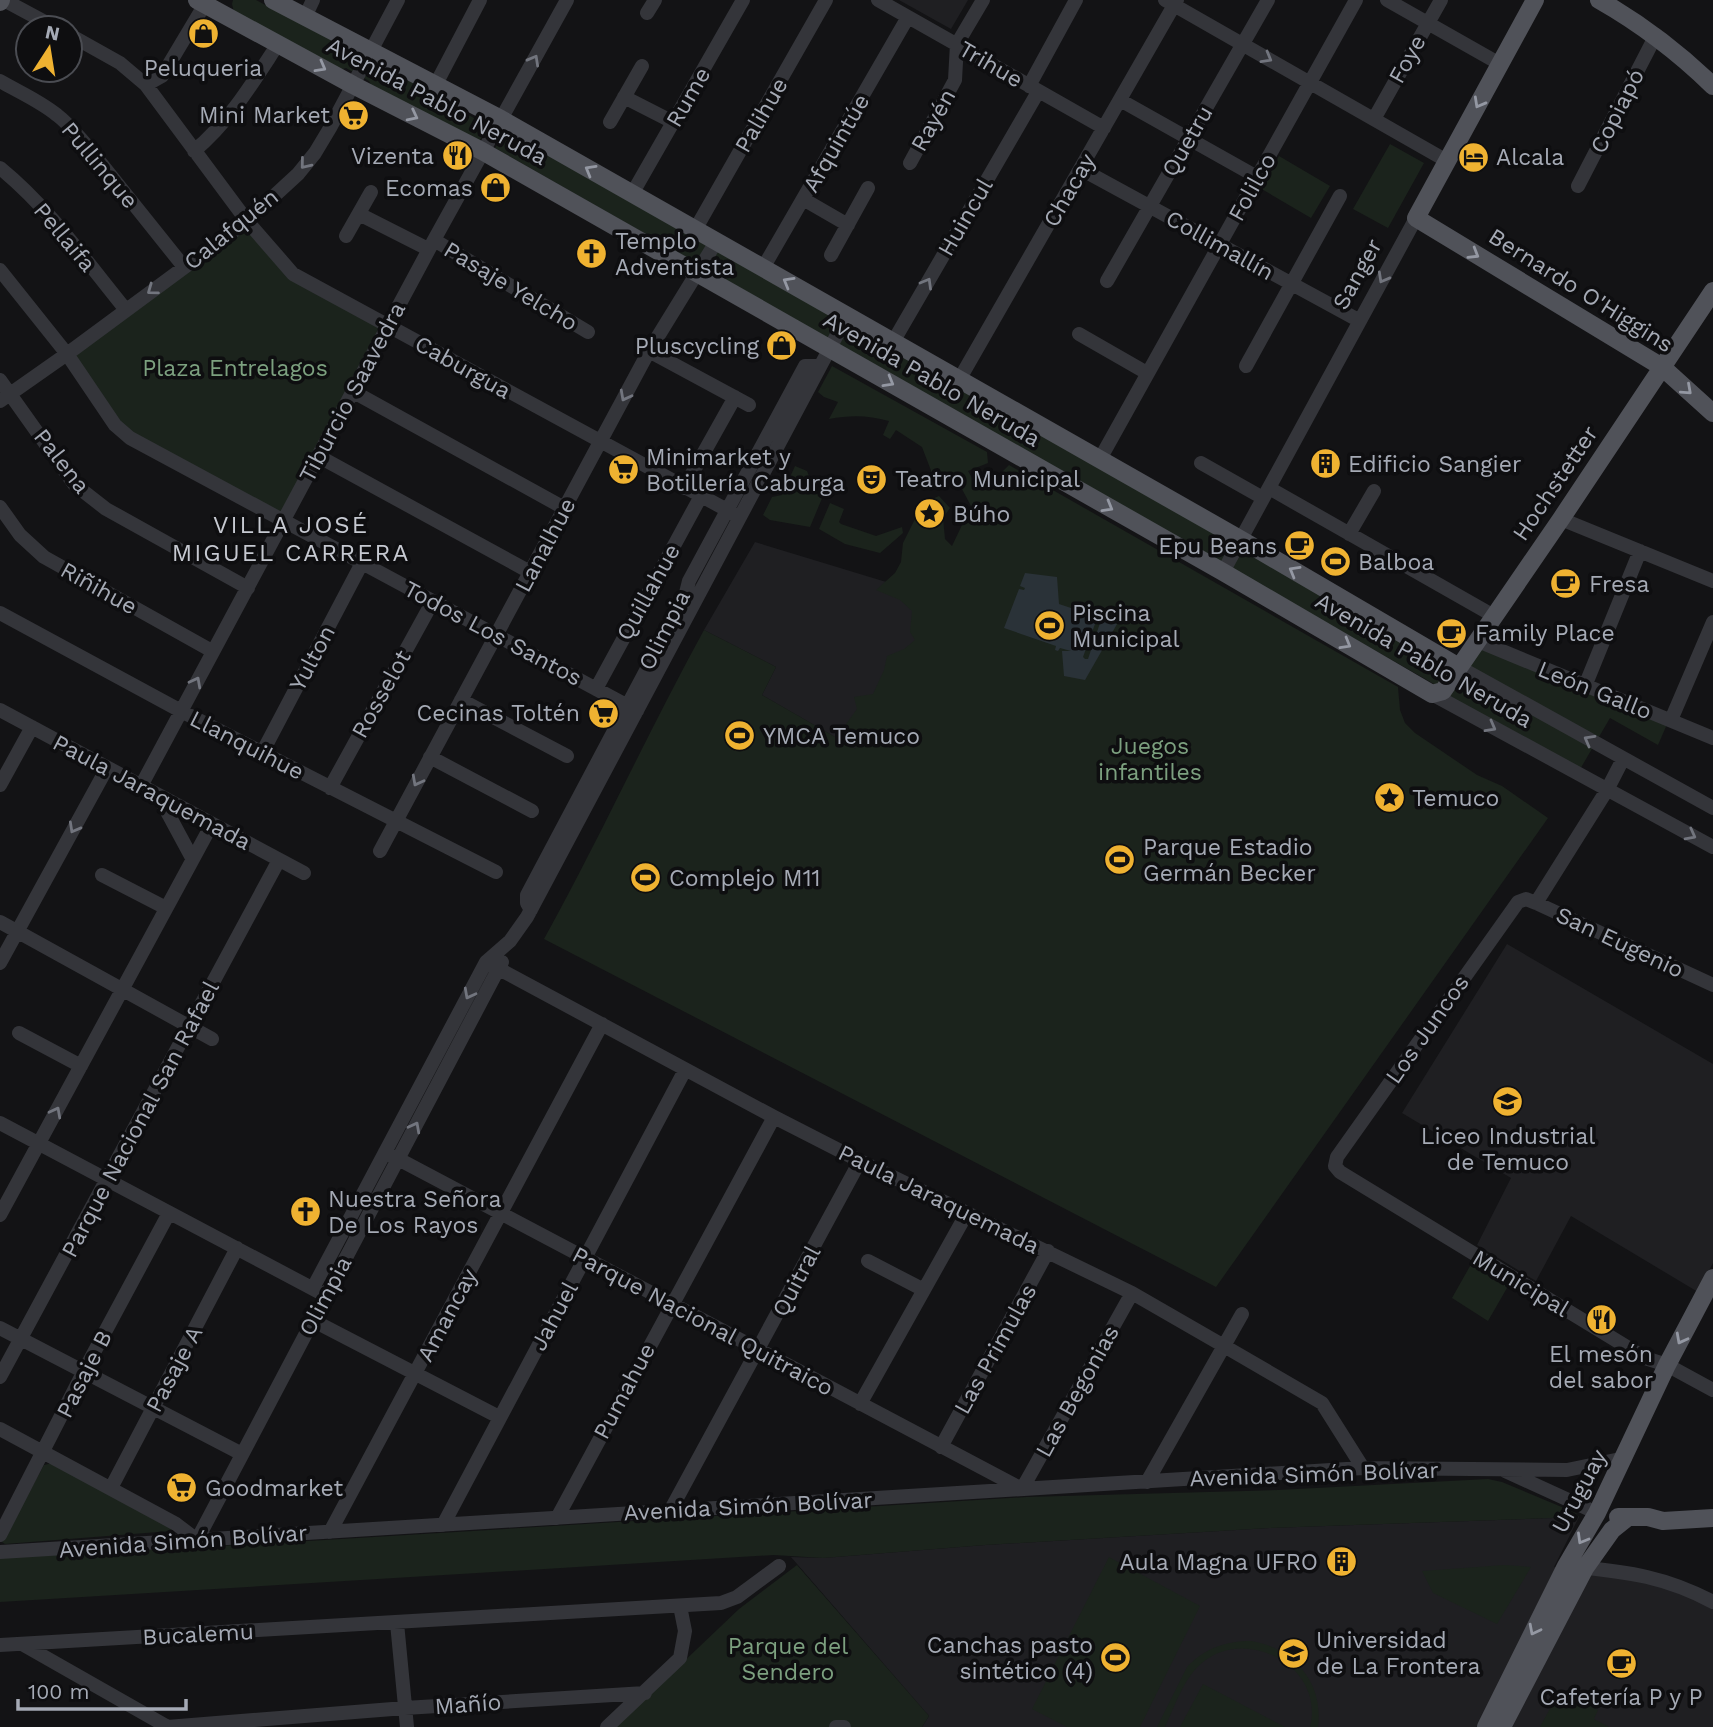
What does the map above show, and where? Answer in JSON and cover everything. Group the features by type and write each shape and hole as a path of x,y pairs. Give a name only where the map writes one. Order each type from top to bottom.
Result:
{"main road":[{"name":"Avenida Pablo Neruda","path":"273,0 436,84 695,229 1240,539 1459,667"},
{"name":"Sanger","path":"1416,218 1535,0"},
{"path":"1599,0 1620,5 1681,55 1713,86"},
{"name":"Avenida Pablo Neruda","path":"201,2 353,85 482,151 1223,572 1432,694"},
{"name":"Bernardo O'Higgins","path":"1416,218 1662,367 1713,413"},
{"name":"Hochstetter","path":"1432,694 1443,691 1713,291"},
{"name":"Uruguay","path":"1486,1727 1566,1566 1600,1514 1667,1365 1713,1278"},
{"path":"1648,1517 1662,1510 1713,1507"},
{"path":"1596,1552 1601,1535 1600,1514 1627,1518 1648,1517 1663,1521 1713,1518"},
{"name":"Uruguay","path":"1502,1727 1585,1568 1612,1530 1627,1518"}],"street":[{"path":"305,17 313,0"},
{"name":"Calafquén","path":"5,397 247,221 298,174 315,153 398,0"},
{"path":"436,84 480,0"},
{"name":"Tiburcio Saavedra","path":"141,786 352,391 566,0"},
{"name":"Rume","path":"632,194 743,0"},
{"name":"Palihue","path":"695,229 827,0"},
{"name":"Trihue","path":"878,0 1104,128"},
{"name":"Rayén","path":"910,163 955,79 957,44 983,0"},
{"name":"Huincul","path":"893,342 1034,89 1076,0"},
{"name":"Quetru","path":"1107,281 1268,0"},
{"name":"Folilco","path":"1100,459 1356,0"},
{"path":"1387,0 1500,64"},
{"name":"Foye","path":"1374,119 1441,0"},
{"path":"2,1 28,14"},
{"path":"146,85 162,76 201,2"},
{"path":"1172,2 1447,160"},
{"name":"Chacay","path":"959,380 1120,100 1172,2"},
{"name":"Afquintúe","path":"763,268 908,17"},
{"name":"Copiapó","path":"1578,186 1656,35"},
{"name":"Caburgua","path":"84,43 120,63 146,85 247,221 293,274 733,514"},
{"path":"194,151 216,133 228,118 278,44"},
{"path":"610,122 642,66"},
{"name":"Pullinque","path":"0,81 57,115 72,129 184,267"},
{"path":"624,97 673,122"},
{"path":"1120,100 1257,177"},
{"name":"Pellaifa","path":"0,169 42,207 125,310"},
{"name":"Collimallín","path":"1081,169 1360,321"},
{"path":"831,255 868,188"},
{"path":"346,236 371,192"},
{"path":"1246,366 1340,196"},
{"path":"803,199 848,225"},
{"name":"Pasaje Yelcho","path":"359,214 431,245 588,332"},
{"name":"Sanger","path":"1223,572 1416,218"},
{"name":"Lanalhue","path":"380,851 649,351 716,242"},
{"name":"Todos Los Santos","path":"0,270 67,354 115,425 130,438 631,708"},
{"name":"Olimpia","path":"391,1156 499,969 510,940 531,909 631,708 733,514 847,316"},
{"path":"1079,334 1147,373"},
{"path":"649,351 749,405"},
{"name":"Palena","path":"0,380 5,397 86,495 106,509 248,588"},
{"path":"352,391 564,508"},
{"path":"684,488 735,397"},
{"path":"318,456 530,572"},
{"path":"1202,463 1349,534 1494,616"},
{"path":"1349,534 1374,491"},
{"name":"Quillahue","path":"596,688 701,496"},
{"name":"Riñihue","path":"0,507 20,535 44,557 212,651"},
{"path":"1561,519 1712,578"},
{"path":"1585,687 1640,551"},
{"name":"Yulton","path":"262,753 362,563"},
{"name":"Rosselot","path":"330,788 433,601"},
{"name":"Llanquihue","path":"0,613 180,711 496,873"},
{"path":"1671,720 1713,622"},
{"name":"León Gallo","path":"1478,640 1585,687 1713,738"},
{"path":"1698,658 1713,664"},
{"name":"Avenida Pablo Neruda","path":"1459,667 1713,808"},
{"name":"Avenida Pablo Neruda","path":"1432,694 1713,847"},
{"path":"461,700 567,756"},
{"name":"Paula Jaraquemada","path":"0,710 304,873"},
{"path":"0,785 32,727"},
{"path":"430,757 532,811"},
{"name":"Los Juncos","path":"1335,1166 1337,1157 1518,902 1531,901 1607,790 1623,759"},
{"path":"0,963 107,768"},
{"path":"158,795 192,858"},
{"path":"0,1215 212,824"},
{"name":"Parque Nacional San Rafael","path":"0,1377 279,860"},
{"path":"103,875 166,908"},
{"name":"San Eugenio","path":"1531,901 1713,985"},
{"path":"0,922 212,1039"},
{"name":"Olimpia","path":"197,1540 313,1321 319,1292 391,1156 486,962 510,940"},
{"name":"Paula Jaraquemada","path":"486,962 774,1117 1132,1293 1224,1346 1322,1403 1363,1468"},
{"name":"Amancay","path":"330,1532 602,1024"},
{"path":"19,1033 80,1066"},
{"name":"Jahuel","path":"443,1525 685,1070"},
{"name":"Pumahue","path":"557,1518 774,1117"},
{"path":"0,1124 319,1292"},
{"name":"Parque Nacional Quitraico","path":"391,1156 1023,1489"},
{"name":"Quitral","path":"670,1511 860,1161"},
{"name":"Municipal","path":"1335,1166 1340,1172 1645,1358 1667,1365 1713,1390"},
{"name":"Pasaje B","path":"0,1535 169,1213"},
{"path":"860,1404 967,1213"},
{"name":"Pasaje A","path":"111,1488 237,1248"},
{"name":"Las Primulas","path":"941,1447 1048,1251"},
{"path":"868,1261 924,1290"},
{"name":"Las Begonias","path":"1023,1489 1132,1293"},
{"path":"1147,1482 1242,1314"},
{"path":"313,1321 499,1416"},
{"path":"0,1328 243,1454"},
{"path":"0,1429 181,1527 197,1540"},
{"name":"Avenida Simón Bolívar","path":"0,1552 1363,1468 1567,1470 1625,1458"},
{"name":"Avenida Simón Bolívar","path":"1497,1468 1600,1514"},
{"name":"Bucalemu","path":"0,1645 721,1603 737,1597 779,1566"},
{"path":"1566,1566 1664,1580 1694,1591 1713,1602"},
{"path":"607,1727 680,1658 685,1631 680,1606"},
{"path":"397,1622 407,1727"},
{"path":"21,1644 167,1727"},
{"name":"Mañío","path":"167,1727 645,1693"},
{"path":"836,1727 844,1727"}],"shaded area":[{"path":"899,0 968,0 951,29"},
{"path":"755,542 929,595 932,673 866,755 762,695 776,667 704,630"},
{"name":"Piscina Municipal","path":"1025,573 1057,577 1059,604 1092,615 1094,612 1099,613 1083,657 1085,659 1088,659 1102,617 1117,624 1085,680 1064,676 1062,651 1071,651 1060,648 1055,650 1056,646 1004,628 1019,589 1025,588 1020,586"},
{"name":"Liceo Industrial de Temuco","path":"1507,944 1713,1064 1713,1263 1698,1292 1571,1216 1536,1281 1477,1245 1511,1178 1402,1113"},
{"name":"Universidad de La Frontera","path":"1579,1517 1554,1567 1648,1580 1713,1607 1713,1727 922,1727 929,1716 791,1557 823,1558 1269,1528"}],"green space":[{"path":"233,0 256,0 350,50 353,56 379,71 385,67 486,125 487,132 478,142 374,90 369,81 346,68 339,70 234,12"},
{"path":"506,128 1451,664 1443,685 1434,684 495,148"},
{"path":"1390,144 1424,163 1388,228 1353,209"},
{"path":"1279,156 1330,186 1311,218 1260,188"},
{"name":"Plaza Entrelagos","path":"246,229 290,278 380,328 281,512 135,436 118,421 75,356"},
{"name":"Parque Estadio Germán Becker","path":"832,366 987,452 988,463 968,471 976,485 985,473 993,481 1009,465 1398,687 1400,710 1405,723 1415,733 1477,775 1502,786 1548,818 1216,1287 544,939 704,630 776,667 762,695 856,749 846,724 857,709 854,697 873,694 887,656 904,649 915,640 910,632 912,611 900,600 876,590 895,573 901,562 903,543 923,503 939,496 950,508 943,518 945,539 952,546 971,506 955,476 938,483 935,481 922,447 896,430 890,439 883,435 889,421 859,416 829,419 838,402 818,392"},
{"path":"795,466 807,471 815,492 823,496 810,527 770,520 763,515 772,497 782,495"},
{"path":"830,503 844,509 839,522 841,524 876,536 902,527 903,533 880,553 845,544 819,529"},
{"path":"1480,645 1668,722 1658,745 1610,718 1579,771 1442,697"},
{"path":"1474,1259 1511,1281 1488,1321 1452,1298"},
{"path":"53,1463 172,1527 171,1531 5,1544 2,1542 44,1465"},
{"path":"1488,1479 1502,1482 1576,1513 1579,1517 1269,1528 823,1558 774,1555 0,1602 0,1558 1027,1497 1278,1490"},
{"name":"Canchas pasto sintético (4)","path":"1109,1557 1200,1606 1140,1727 1067,1727 1032,1709"},
{"name":"Parque del Sendero","path":"797,1565 929,1716 922,1727 615,1727 739,1609"},
{"path":"1505,1565 1531,1567 1497,1624 1433,1593 1422,1571"},
{"path":"1251,1641 1280,1651 1303,1670 1316,1696 1318,1727 1310,1727 1312,1706 1306,1686 1295,1671 1279,1658 1261,1651 1241,1649 1221,1652 1196,1668 1181,1692 1165,1727 1157,1727 1187,1667 1194,1660 1216,1647"},
{"path":"1203,1684 1285,1727 1180,1727"},
{"path":"1563,1693 1598,1710 1594,1719 1609,1727 1540,1727 1558,1694"}],"place":[{"name":"Peluqueria","path":"203,34"},
{"name":"Mini Market","path":"353,115"},
{"name":"Vizenta","path":"457,156"},
{"name":"Alcala","path":"1473,157"},
{"name":"Ecomas","path":"496,188"},
{"name":"Templo Adventista","path":"592,254"},
{"name":"Pluscycling","path":"782,346"},
{"name":"Edificio Sangier","path":"1325,464"},
{"name":"Minimarket y Botillería Caburga","path":"623,470"},
{"name":"Teatro Municipal","path":"872,479"},
{"name":"Búho","path":"930,514"},
{"name":"Epu Beans","path":"1300,546"},
{"name":"Balboa","path":"1335,562"},
{"name":"Fresa","path":"1566,584"},
{"name":"Piscina Municipal","path":"1049,626"},
{"name":"Family Place","path":"1452,633"},
{"name":"Cecinas Toltén","path":"603,713"},
{"name":"YMCA Temuco","path":"740,736"},
{"name":"Temuco","path":"1389,798"},
{"name":"Parque Estadio Germán Becker","path":"1120,860"},
{"name":"Complejo M11","path":"646,878"},
{"name":"Liceo Industrial de Temuco","path":"1508,1102"},
{"name":"Nuestra Señora De Los Rayos","path":"305,1212"},
{"name":"El mesón del sabor","path":"1601,1320"},
{"name":"Goodmarket","path":"182,1488"},
{"name":"Aula Magna UFRO","path":"1341,1562"},
{"name":"Universidad de La Frontera","path":"1293,1653"},
{"name":"Canchas pasto sintético (4)","path":"1116,1658"},
{"name":"Cafetería P y P","path":"1621,1663"}],"district":[{"name":"VILLA JOSÉ MIGUEL CARRERA","path":"291,539"}],"park label":[{"name":"Juegos infantiles","path":"1150,759"}]}
